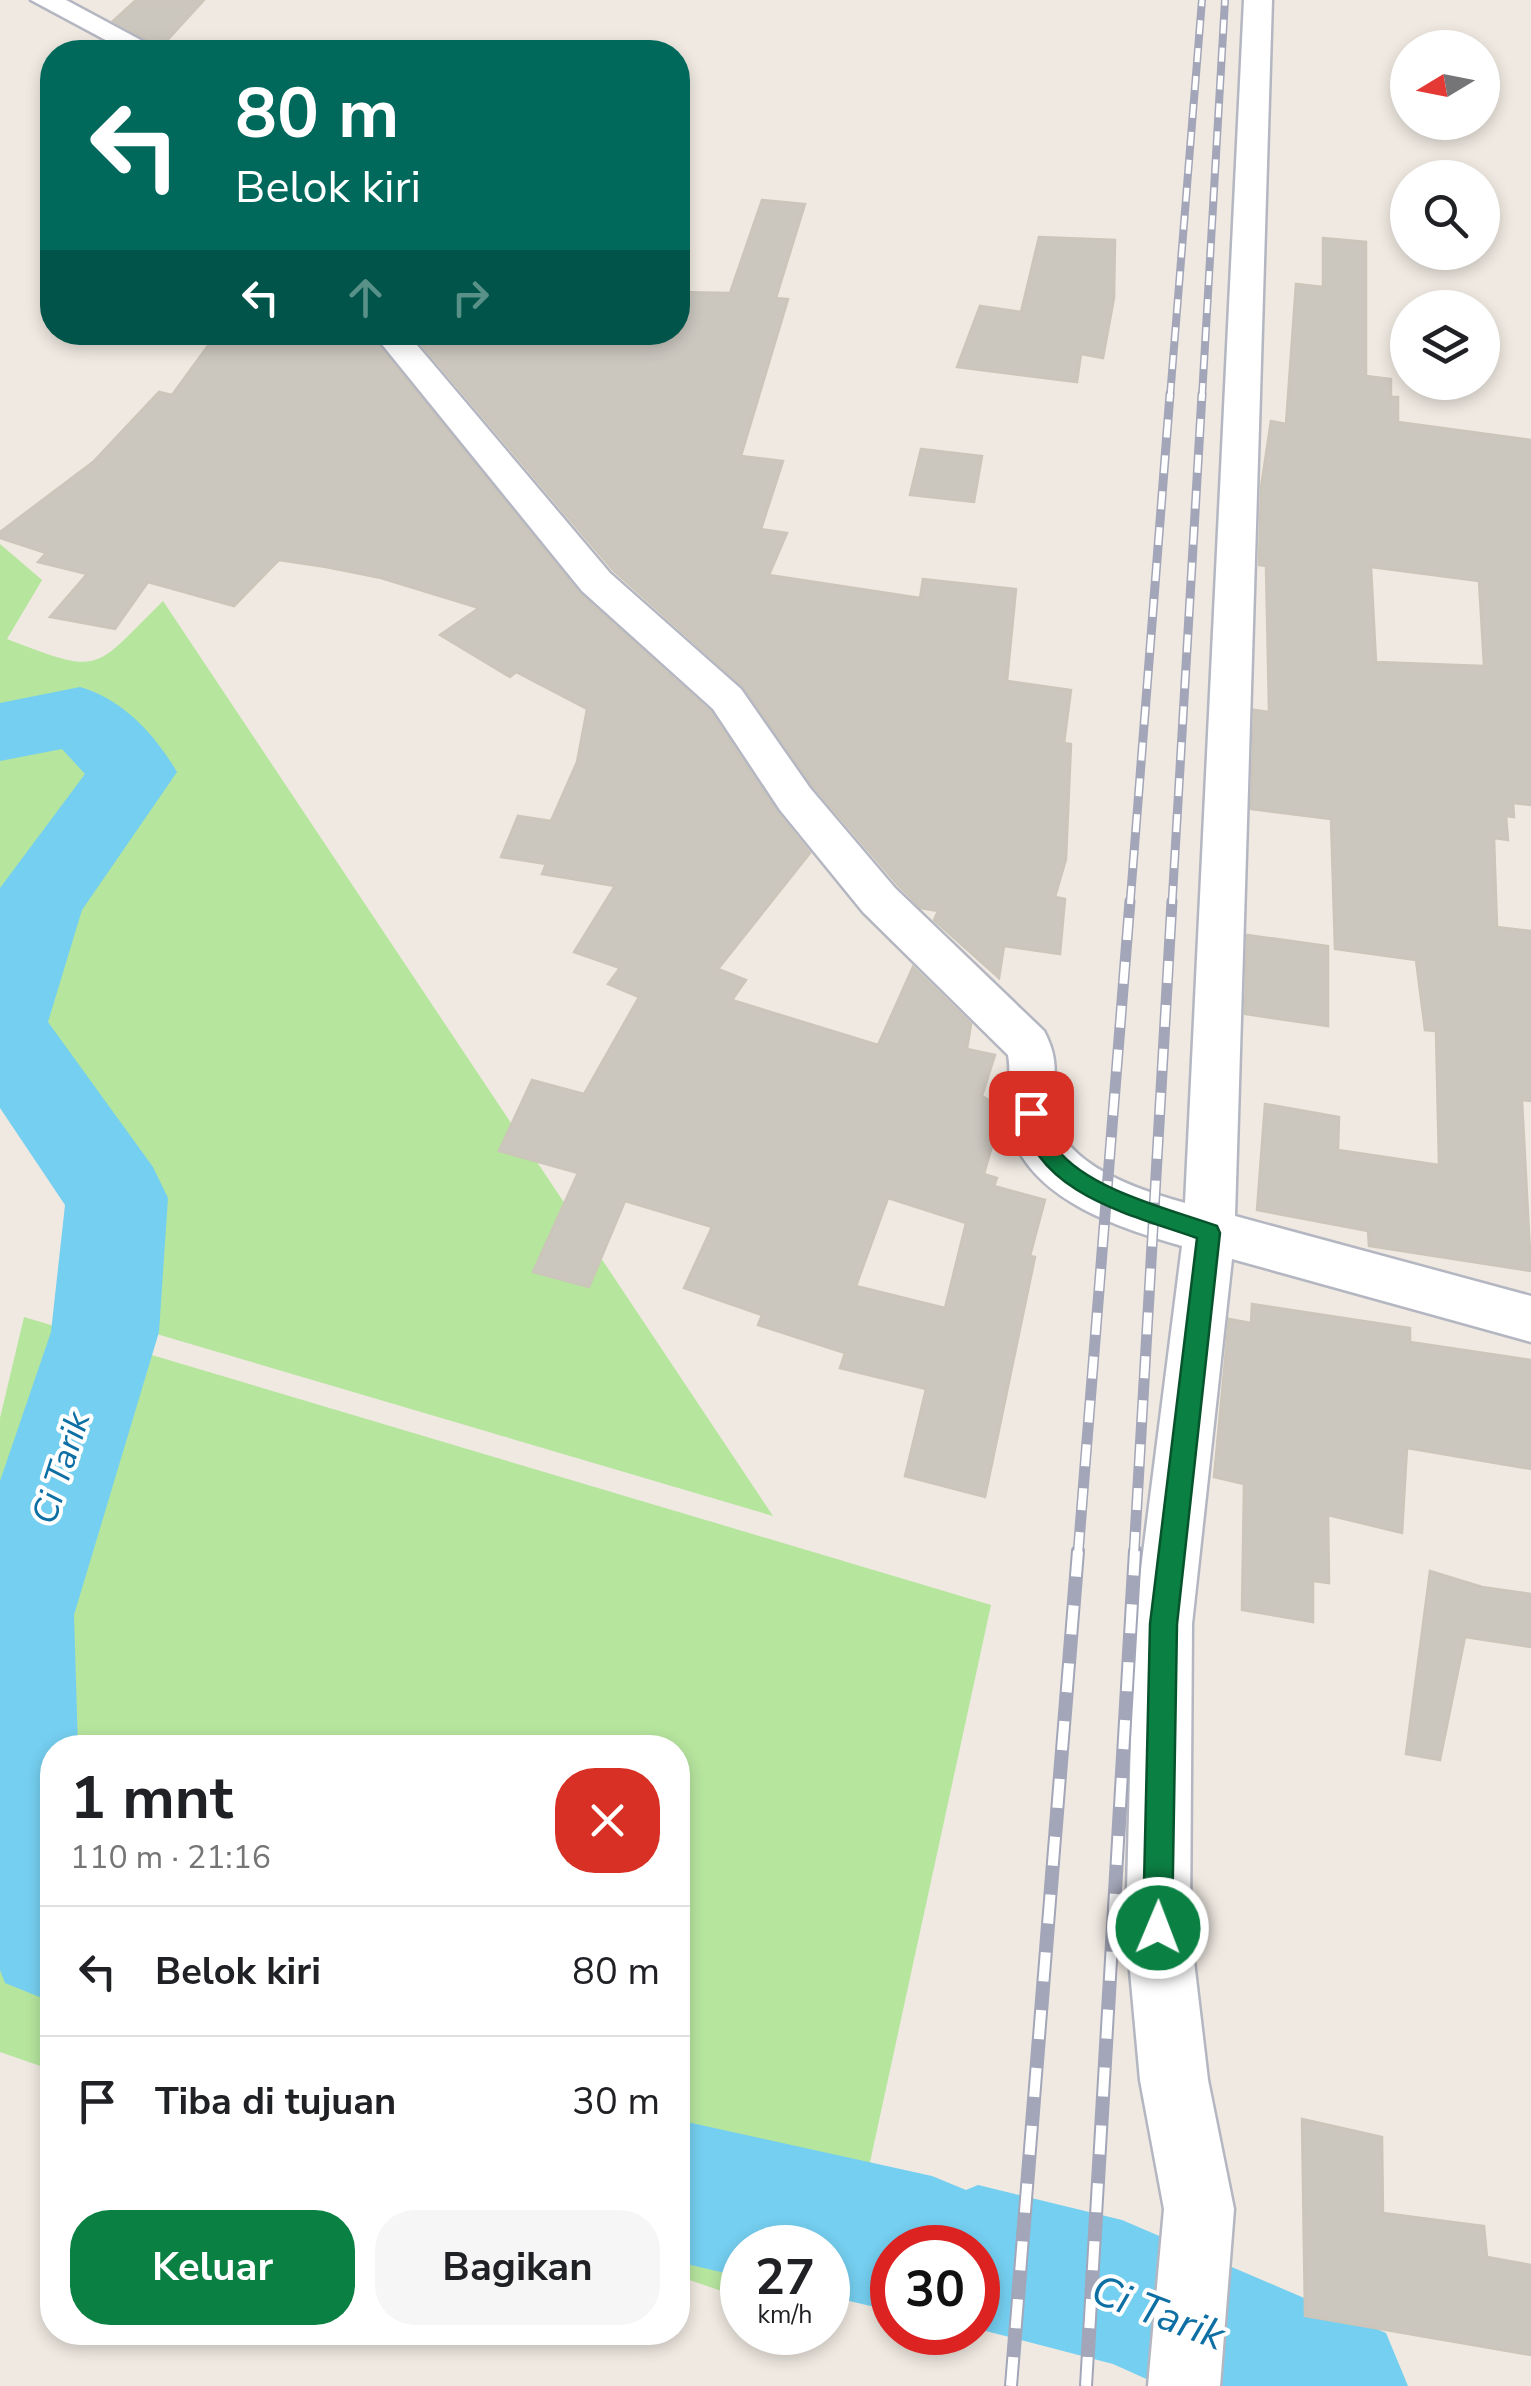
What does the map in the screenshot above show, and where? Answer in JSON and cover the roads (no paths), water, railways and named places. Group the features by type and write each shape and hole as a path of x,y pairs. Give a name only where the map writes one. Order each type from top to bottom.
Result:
{"street":[{"path":"44,0 125,40"},
{"path":"96,26 126,0"},
{"path":"1184,2386 1199,2209 1174,2080 1158,1928 1164,1624 1209,1233 1258,0"},
{"path":"399,345 596,582 727,700 795,800 879,900 1027,1044 1034,1058 1031,1113 1036,1136 1052,1160 1104,1195 1209,1233 1531,1319"}],"waterway":[{"name":"Ci Tarik","path":"0,732 80,716 134,772 39,900 0,1021"},
{"name":"Ci Tarik","path":"0,1030 117,1198 105,1332 14,1615 17,1844 40,1904"},
{"name":"Ci Tarik","path":"690,2194 870,2234"},
{"name":"Ci Tarik","path":"1000,2262 1122,2293 1333,2386"}],"railway":[{"path":"1170,397 1202,0"},
{"path":"1202,397 1225,0"},
{"path":"1130,904 1170,394"},
{"path":"1172,904 1202,394"},
{"path":"1078,1554 1130,901"},
{"path":"1134,1554 1172,901"},
{"path":"1011,2386 1078,1551"},
{"path":"1086,2386 1135,1551"}]}
